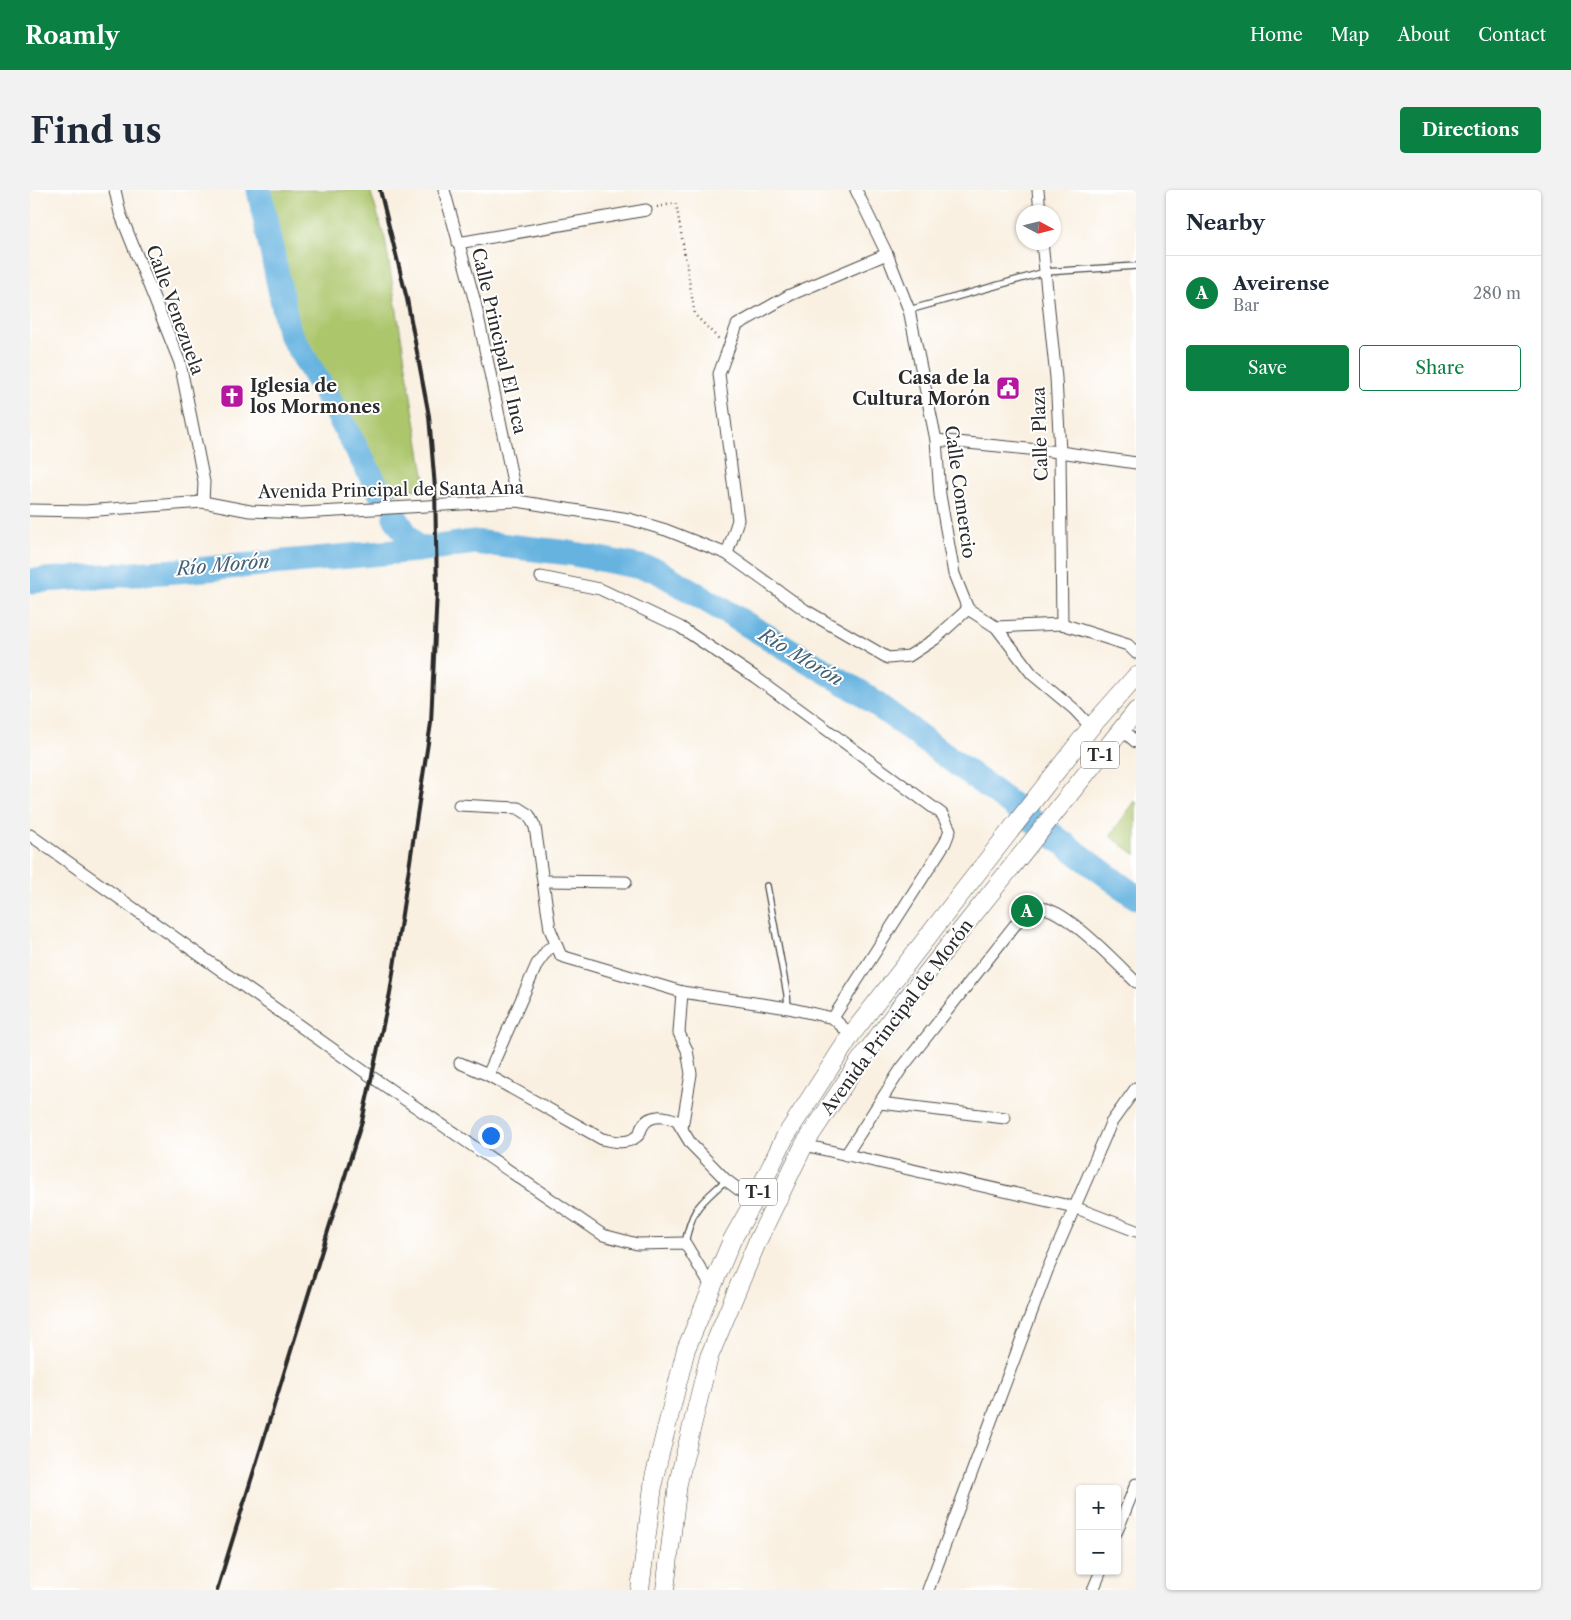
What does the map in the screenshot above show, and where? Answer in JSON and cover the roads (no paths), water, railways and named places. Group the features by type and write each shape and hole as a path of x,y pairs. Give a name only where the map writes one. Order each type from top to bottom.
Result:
{"main road":[{"name":"T-1","path":"1091,727 1136,676"},
{"name":"Avenida Principal de Morón","path":"665,1590 678,1483 709,1357 758,1240 804,1145 864,1055 1136,711"},
{"name":"Avenida Principal de Morón","path":"640,1590 654,1478 686,1349 732,1240 754,1201 784,1137 851,1035 1091,727"}],"street":[{"name":"Calle Venezuela","path":"115,190 120,212 180,363 204,482 203,502"},
{"name":"Calle Principal El Inca","path":"444,190 474,302 517,501"},
{"name":"Calle Comercio","path":"856,190 887,254 909,310 936,440 940,494 954,574 968,609"},
{"path":"1038,190 1039,205"},
{"path":"458,243 646,210"},
{"name":"Calle Plaza","path":"1043,250 1056,378 1060,452 1062,624"},
{"path":"727,554 738,520 719,374 727,347 737,325 790,295 887,254"},
{"path":"936,440 1060,452 1136,463"},
{"name":"Avenida Principal de Santa Ana","path":"30,510 85,511 203,502 250,511 301,513 517,501 629,519 666,530 727,554 805,610 888,658 909,656 935,639 968,609"},
{"path":"541,577 600,589 680,627 755,677 942,814 950,830 945,843 832,1018"},
{"path":"968,609 996,627 1032,674 1074,709 1091,727"},
{"path":"996,627 1062,624 1128,645 1136,653"},
{"path":"1121,729 1136,742"},
{"path":"459,805 518,808 529,815 535,827 545,881 550,929 561,956 682,992 788,1008 832,1018 851,1035"},
{"path":"30,835 372,1077 603,1235 637,1244 685,1244 712,1288"},
{"path":"545,881 626,882"},
{"path":"846,1155 906,1062 1022,916 1039,908 1056,912 1086,934 1136,982"},
{"path":"488,1075 537,964 548,949 556,946"},
{"path":"682,992 679,1033 687,1050 691,1074 682,1128"},
{"path":"460,1063 488,1075 602,1139 618,1142 632,1140 639,1136 643,1125 650,1118 658,1116 677,1120 691,1144 726,1180 754,1201"},
{"path":"928,1590 1047,1271 1111,1123 1136,1088"},
{"path":"880,1103 1005,1118"},
{"path":"804,1145 1074,1207 1136,1231"},
{"path":"1117,1530 1136,1484"},
{"path":"1093,1590 1099,1575"}],"lane":[{"path":"909,310 1044,272 1136,266"},
{"path":"767,886 788,1008"},
{"path":"685,1244 690,1219 696,1208 726,1180"}],"waterway":[{"path":"259,190 289,332 337,413 382,496"},
{"name":"Río Morón","path":"395,517 416,550"},
{"name":"Río Morón","path":"30,581 206,569 416,550 474,542 569,553 656,570 860,692 1136,897"}],"railway":[{"path":"217,1590 362,1121 390,993 431,723 437,590 435,488 429,416 407,299 380,190"}],"place":[{"name":"Casa de la Cultura Morón","path":"1008,388"},
{"name":"Iglesia de los Mormones","path":"232,396"},
{"name":"Aveirense","path":"1027,911"}]}
